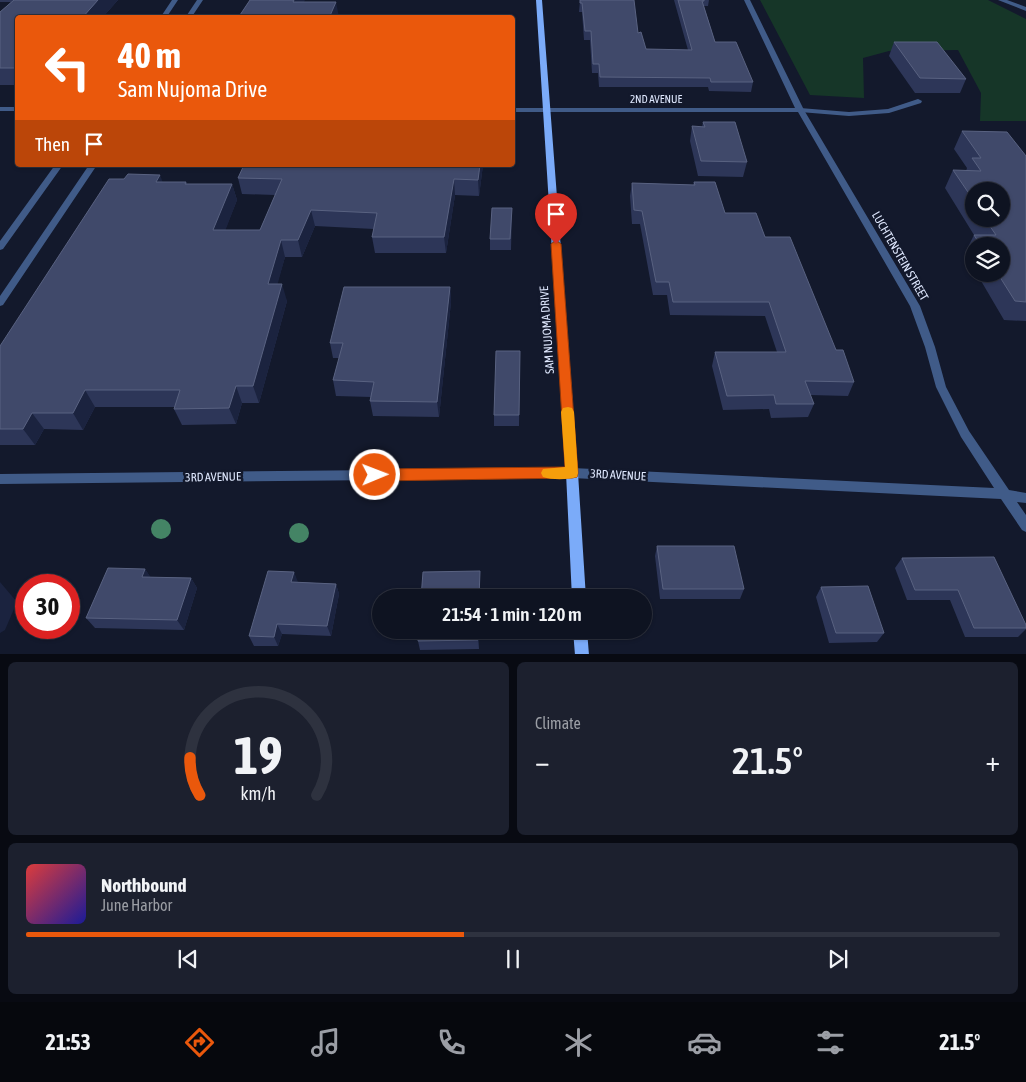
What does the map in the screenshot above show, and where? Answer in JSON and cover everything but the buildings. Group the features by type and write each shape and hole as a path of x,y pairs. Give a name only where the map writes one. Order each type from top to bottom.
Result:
{"main road":[{"name":"SAM NUJOMA DRIVE","path":"539,0 572,473 578,589"},
{"path":"581,639 582,654"}],"street":[{"path":"165,15 175,0"},
{"path":"190,15 200,0"},
{"name":"LUCHTENSTEIN STREET","path":"746,0 800,110 915,306 930,347 941,388 965,434 1026,526"},
{"path":"1001,0 1026,8"},
{"name":"2ND AVENUE","path":"515,110 800,110 849,114 889,111 918,101"},
{"path":"0,109 15,110"},
{"path":"0,247 58,167"},
{"path":"0,303 91,167"},
{"name":"3RD AVENUE","path":"0,479 572,473 1003,494 1026,498"}],"green space":[{"path":"760,0 988,0 1026,19 1026,121 980,121 981,93 958,50 889,51 863,58 864,98 810,95"}],"slow traffic":[{"path":"547,473 572,473 568,412"}],"route":[{"path":"375,475 572,473 556,244"}]}
